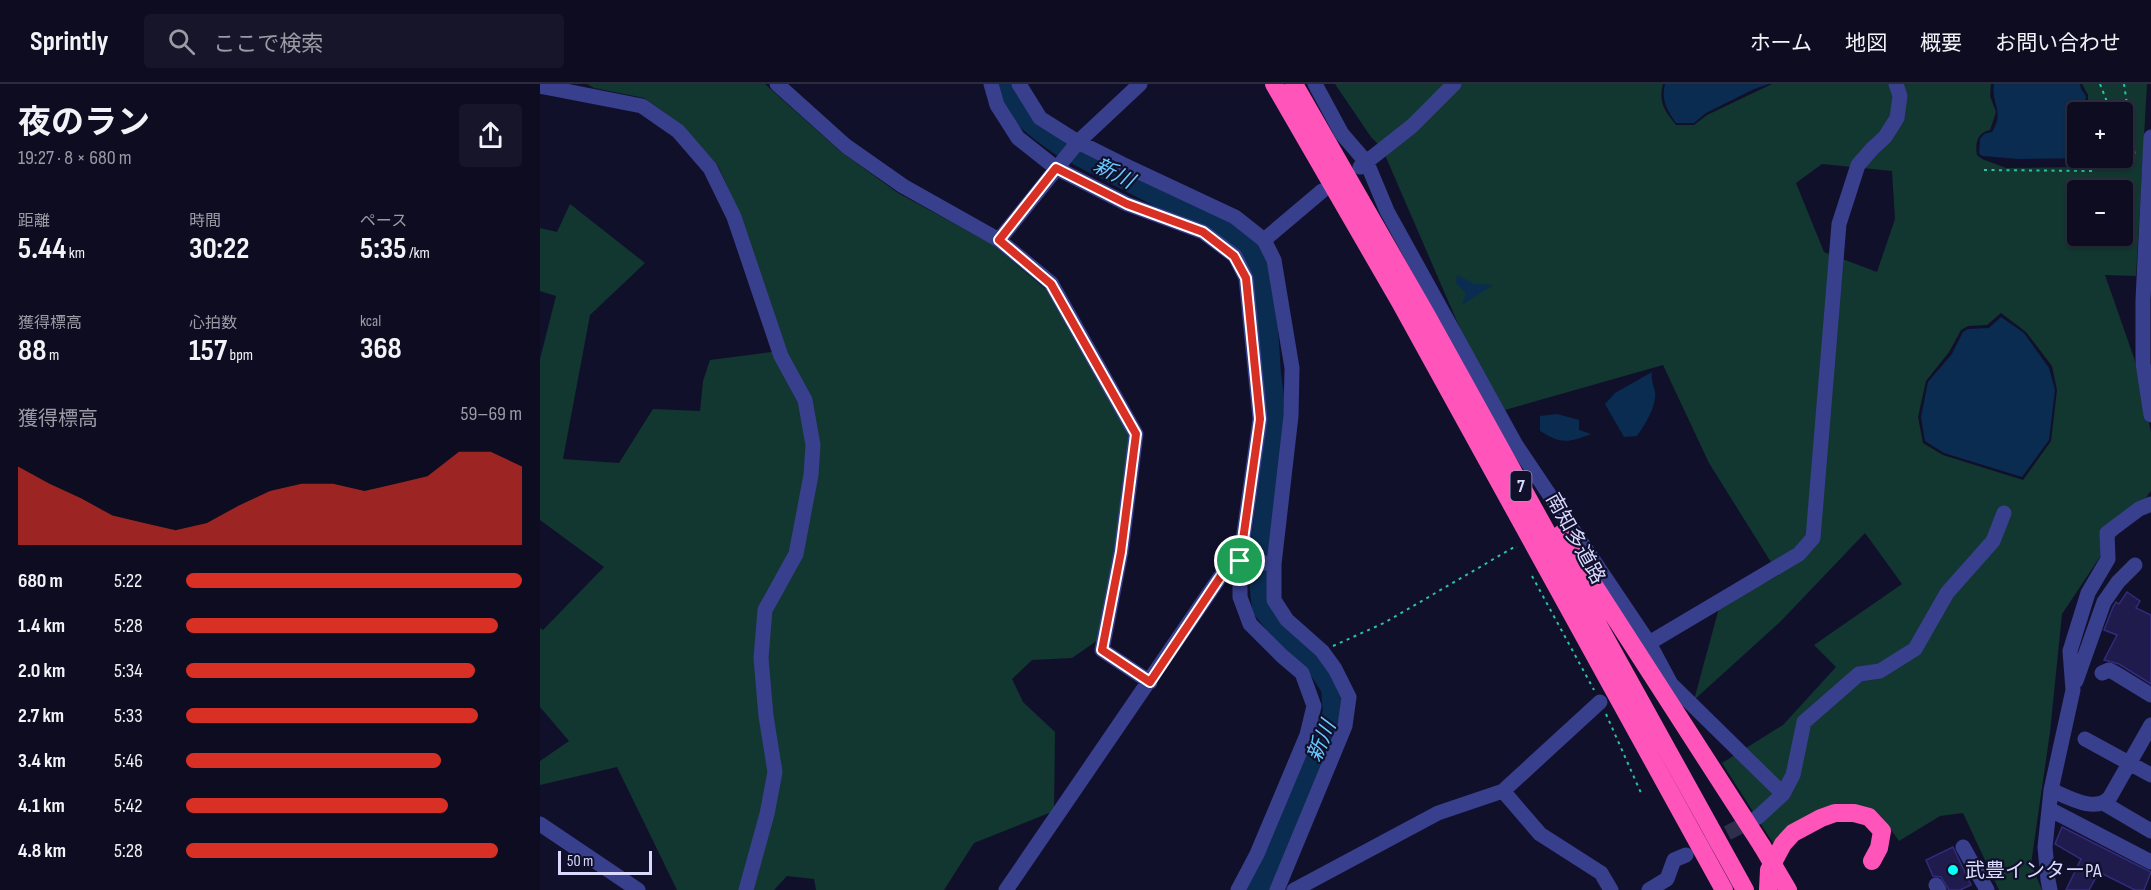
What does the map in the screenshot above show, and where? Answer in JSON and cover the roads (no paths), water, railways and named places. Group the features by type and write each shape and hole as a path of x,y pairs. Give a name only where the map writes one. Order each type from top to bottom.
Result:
{"highway":[{"name":"南知多道路","path":"1274,84 1406,313 1724,890"},
{"name":"南知多道路","path":"1294,84 1427,316 1745,890"},
{"path":"1510,466 1521,472 1789,890"},
{"path":"1768,890 1769,870 1783,844 1793,833 1836,813 1854,813 1869,817 1881,831 1879,848 1872,861"}],"street":[{"path":"777,84 846,146 903,186 999,240 1051,284 1136,434 1121,552 1102,650 1150,682"},
{"path":"991,84 997,105 1018,138 1056,168 1127,204 1203,232 1234,256 1246,278 1260,419 1240,561 1240,597 1250,624 1282,657 1302,673 1314,706 1307,735 1257,854 1238,890"},
{"path":"1019,84 1040,118 1078,142 1235,216 1264,240 1274,260 1292,368 1292,416 1274,564 1274,600 1287,620 1322,651 1335,669 1349,697 1345,726 1277,890"},
{"path":"999,240 1078,142 1140,84"},
{"path":"1314,84 1342,134 1364,165 1387,212 1516,445 1649,643 1671,684 1783,794"},
{"path":"1364,165 1412,126 1454,84"},
{"path":"1649,643 1799,554 1813,538 1839,224 1858,165 1885,137 1897,118 1900,96 1896,84"},
{"path":"540,86 642,106 678,131 710,168 734,217 781,356 806,400 813,445 812,475 796,554 765,610 761,658 766,716 775,772 767,814 746,890"},
{"path":"2151,137 2143,300 2143,363 2151,415"},
{"path":"1264,240 1322,191"},
{"path":"2151,297 2151,336"},
{"path":"2097,528 2151,496"},
{"path":"2073,690 2070,651 2088,593 2108,559 2107,533 2139,509 2151,504"},
{"path":"1758,817 1783,794 1793,775 1804,722 1859,674 1880,671 1914,649 1947,594 1993,541 2004,513"},
{"path":"1006,890 1229,564 1240,561 1274,564"},
{"path":"2050,890 2045,847 2051,790 2073,690 2104,602 2118,582 2135,566"},
{"path":"2102,673 2109,670 2151,695"},
{"path":"1294,890 1438,813 1503,791 1600,702"},
{"path":"2105,804 2151,725"},
{"path":"2085,739 2151,775"},
{"path":"2051,790 2085,803 2105,804 2151,831"},
{"path":"1503,791 1540,834 1601,873 1611,890"},
{"path":"2049,809 2151,862"},
{"path":"540,824 638,890"},
{"path":"1963,847 1987,890"},
{"path":"1649,890 1667,879 1674,860 1686,855"}],"water":[{"path":"1665,84 1769,84 1706,113 1694,123 1676,123 1666,105"},
{"path":"1994,84 2080,84 2086,102 2067,102 2067,158 2019,159 1979,154 1980,139 1984,134 1992,132 1996,125 1998,113"},
{"path":"1457,275 1474,284 1493,285 1462,305 1466,293 1456,283"},
{"path":"2001,317 2024,333 2049,368 2055,390 2049,440 2022,477 1944,453 1925,441 1921,417 1928,382 1952,354 1963,332 1968,329 1989,328"},
{"path":"1652,372 1655,397 1650,415 1637,436 1624,437 1605,404 1615,393"},
{"path":"1557,414 1579,420 1579,430 1591,434 1565,441 1540,431 1540,416"}],"waterway":[{"name":"新川","path":"1007,84 1023,114 1064,147"},
{"name":"新川","path":"1079,155 1192,213 1221,223 1245,242 1258,261 1264,283 1270,374 1277,427 1260,558"},
{"name":"新川","path":"1258,890 1334,713 1332,688 1314,660 1289,641 1263,608 1259,573"}],"tunnel":[{"path":"1707,844 1758,817"}],"place":[{"name":"武豊インターPA","path":"1953,870"}]}
